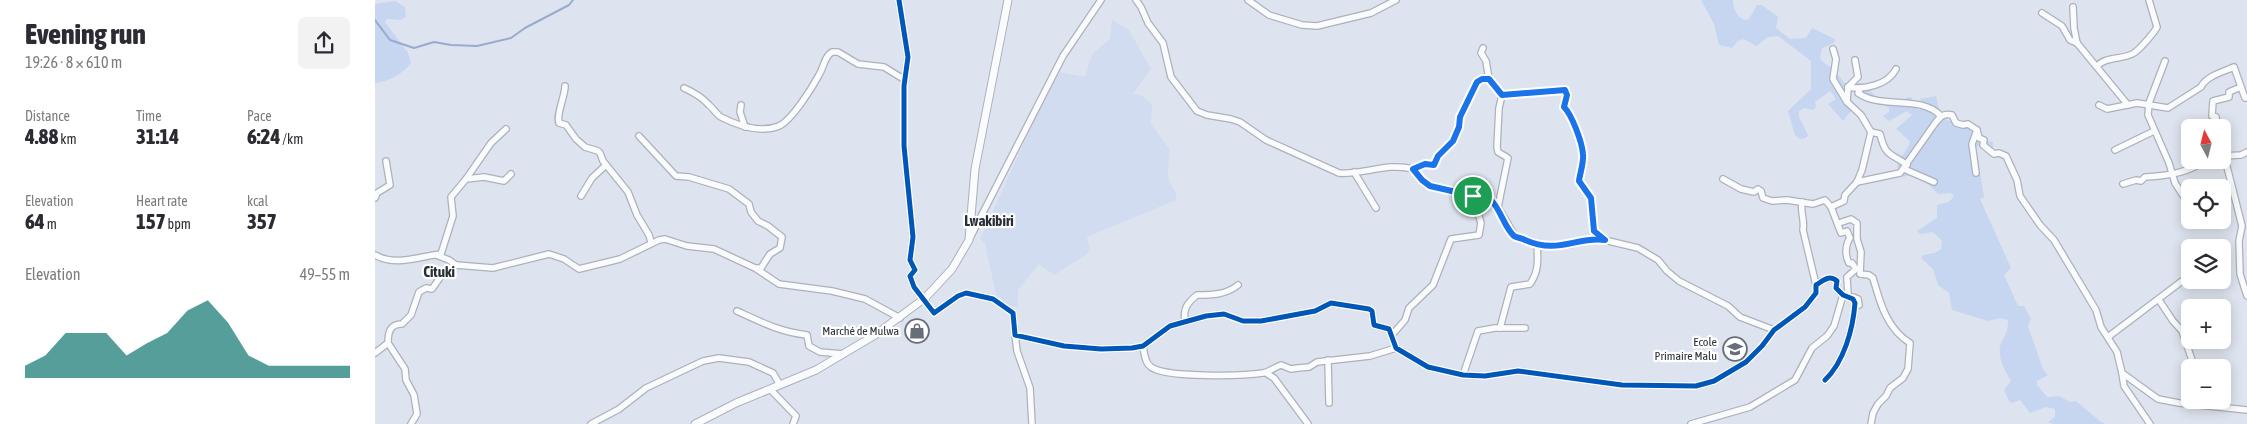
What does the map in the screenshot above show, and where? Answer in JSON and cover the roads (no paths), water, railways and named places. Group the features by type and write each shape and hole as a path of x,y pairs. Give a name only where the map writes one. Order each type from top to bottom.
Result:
{"street":[{"path":"899,0 908,57 905,80 904,146 913,237 910,260 915,270 910,276 914,287 925,298 935,313 963,294 987,296 1013,313 1017,351 1029,388 1031,424"},
{"path":"969,240 975,169 1007,0"},
{"path":"695,424 736,403 816,370 900,318 925,298 952,269 969,240 1063,56 1101,0"},
{"path":"1136,0 1148,23 1163,43 1171,77 1197,111 1240,122 1266,140 1331,171 1347,174 1403,167 1413,169 1425,164 1434,165 1438,156 1453,141 1459,127 1460,117 1477,82 1482,79 1489,79"},
{"path":"1248,0 1269,15 1302,25 1317,26 1371,13 1395,0"},
{"path":"2097,66 2111,59 2133,54 2154,33 2157,27 2149,0"},
{"path":"2073,7 2077,43"},
{"path":"2042,13 2062,26 2070,40 2077,43 2128,105"},
{"path":"1483,48 1481,53 1486,61 1489,79 1502,95"},
{"path":"1831,206 1844,201 1845,194 1857,182 1871,132 1861,115 1847,102 1833,79 1836,59 1833,49"},
{"path":"684,88 703,99 721,118 745,127 761,129 779,126 799,106 832,52 838,52 858,64 884,67 905,80"},
{"path":"1847,102 1848,87 1858,77 1855,60"},
{"path":"2165,61 2149,104 2149,115 2154,131 2169,163 2171,175 2181,193"},
{"path":"2099,105 2107,109 2137,103 2168,108 2201,87 2203,82 2209,78 2234,67 2245,98 2247,98"},
{"path":"1848,87 1860,89 1885,81 1893,76 1896,69"},
{"path":"565,86 565,97 558,117 559,123 567,125 576,139 585,147 598,150 627,192 651,242"},
{"path":"2216,119 2216,117 2212,116 2213,101 2229,97 2229,92 2241,87"},
{"path":"1860,89 1858,94 1867,100 1920,105 1934,109 1941,116"},
{"path":"1502,95 1565,90 1567,95 1564,107 1569,111 1584,155 1579,181 1591,198 1594,231 1605,240"},
{"path":"1498,207 1508,158 1498,152 1497,147 1499,108 1502,95"},
{"path":"741,105 740,112 745,127"},
{"path":"1857,182 1899,173 1941,116 1952,115 1956,123 1968,124 1977,130 1979,138 1984,140 1983,145 1994,154 1999,153 2006,156 2017,180 2020,196 2040,225 2054,240 2097,310 2101,328 2117,352 2126,391 2150,424"},
{"path":"375,255 396,260 441,254 453,216 451,197 491,143 506,130"},
{"path":"1977,130 1972,144 1977,173"},
{"path":"2115,150 2154,131"},
{"path":"1871,132 1880,134 1883,147 1888,154 1905,167 1934,182"},
{"path":"639,136 676,176 703,180 729,189 749,204 751,212 758,222 768,226 782,238 780,248 770,254 761,268 755,268"},
{"path":"2231,156 2241,155 2247,152"},
{"path":"375,198 377,193 390,185 386,162"},
{"path":"581,196 592,178 607,165"},
{"path":"1413,169 1430,186 1491,200 1498,207 1515,236 1537,244 1556,246 1596,238 1638,248 1650,254 1679,281 1728,306 1740,317 1774,330"},
{"path":"2123,184 2136,180 2141,181 2145,177 2171,175 2191,169"},
{"path":"2227,169 2244,226 2239,241 2240,274 2247,296"},
{"path":"1354,172 1376,208"},
{"path":"466,179 484,177 504,181 511,174"},
{"path":"1723,179 1741,189 1754,192 1758,189 1761,191 1763,198 1772,201 1787,200 1813,204 1825,200 1831,206 1839,223 1841,233 1847,231 1849,238 1846,244 1846,258 1856,269 1847,277 1848,295 1858,299 1859,305 1855,303"},
{"path":"1393,335 1405,320 1409,308 1433,285 1451,239 1479,235 1481,223 1473,196"},
{"path":"1143,346 1146,361 1150,367 1169,373 1237,376 1266,373 1281,365 1291,369 1328,360 1370,356 1396,348 1429,367 1463,375 1485,376 1518,371 1622,385 1696,386 1714,381 1747,362 1774,330 1805,307 1816,293 1816,285 1803,230 1804,223 1800,212 1802,202"},
{"path":"1839,223 1851,219 1857,223 1857,239 1861,252 1861,274 1869,275 1873,278 1884,315 1895,331 1910,343 1908,369 1903,378 1890,388 1886,396 1878,404 1873,413 1871,424"},
{"path":"411,424 417,414 414,395 406,380 405,369 388,343 388,333 396,324 402,324 411,315 419,292 425,288 432,289 449,267 456,265 493,268 549,254 564,259 579,269 620,259 651,242 665,239 687,246 714,249 755,268 779,284 832,291 865,299 900,318"},
{"path":"1500,328 1511,287 1531,284 1536,275 1538,270 1537,244"},
{"path":"434,255 449,260 456,265"},
{"path":"1816,285 1828,278 1833,278 1837,281 1836,288 1843,295 1853,299 1855,303 1850,336 1832,373 1825,380"},
{"path":"2108,338 2118,328 2159,300 2166,292 2181,282"},
{"path":"1185,321 1184,312 1186,307 1197,295 1210,295 1231,291 1238,286"},
{"path":"1691,424 1750,407 1795,380 1812,348 1827,336 1834,326 1843,295"},
{"path":"2159,300 2173,321 2182,330 2192,359"},
{"path":"1015,335 1056,344 1093,349 1118,349 1143,346 1163,330 1185,321 1224,314 1243,321 1261,321 1315,311 1331,302 1372,311 1374,325 1389,329 1393,335 1396,348"},
{"path":"737,311 782,331 807,335 809,346 820,352 843,354"},
{"path":"1463,375 1475,334 1482,330 1525,328"},
{"path":"375,353 388,343"},
{"path":"591,424 619,409 646,388 703,360 719,358 749,362 773,373 780,385"},
{"path":"1328,360 1329,403"},
{"path":"1266,373 1274,378 1308,424"},
{"path":"2123,373 2158,399 2181,402"},
{"path":"770,389 797,416 793,424"},
{"path":"2231,408 2247,410"}],"waterway":[{"path":"375,20 390,40 414,48 434,42 477,46 511,38 525,28 569,5 573,0"}],"place":[{"name":"Marché de Mulwa","path":"917,331"},
{"name":"Ecole Primaire Malu","path":"1735,349"}],"district":[{"name":"Lwakibiri","path":"989,221"},
{"name":"Cituki","path":"439,272"}]}
